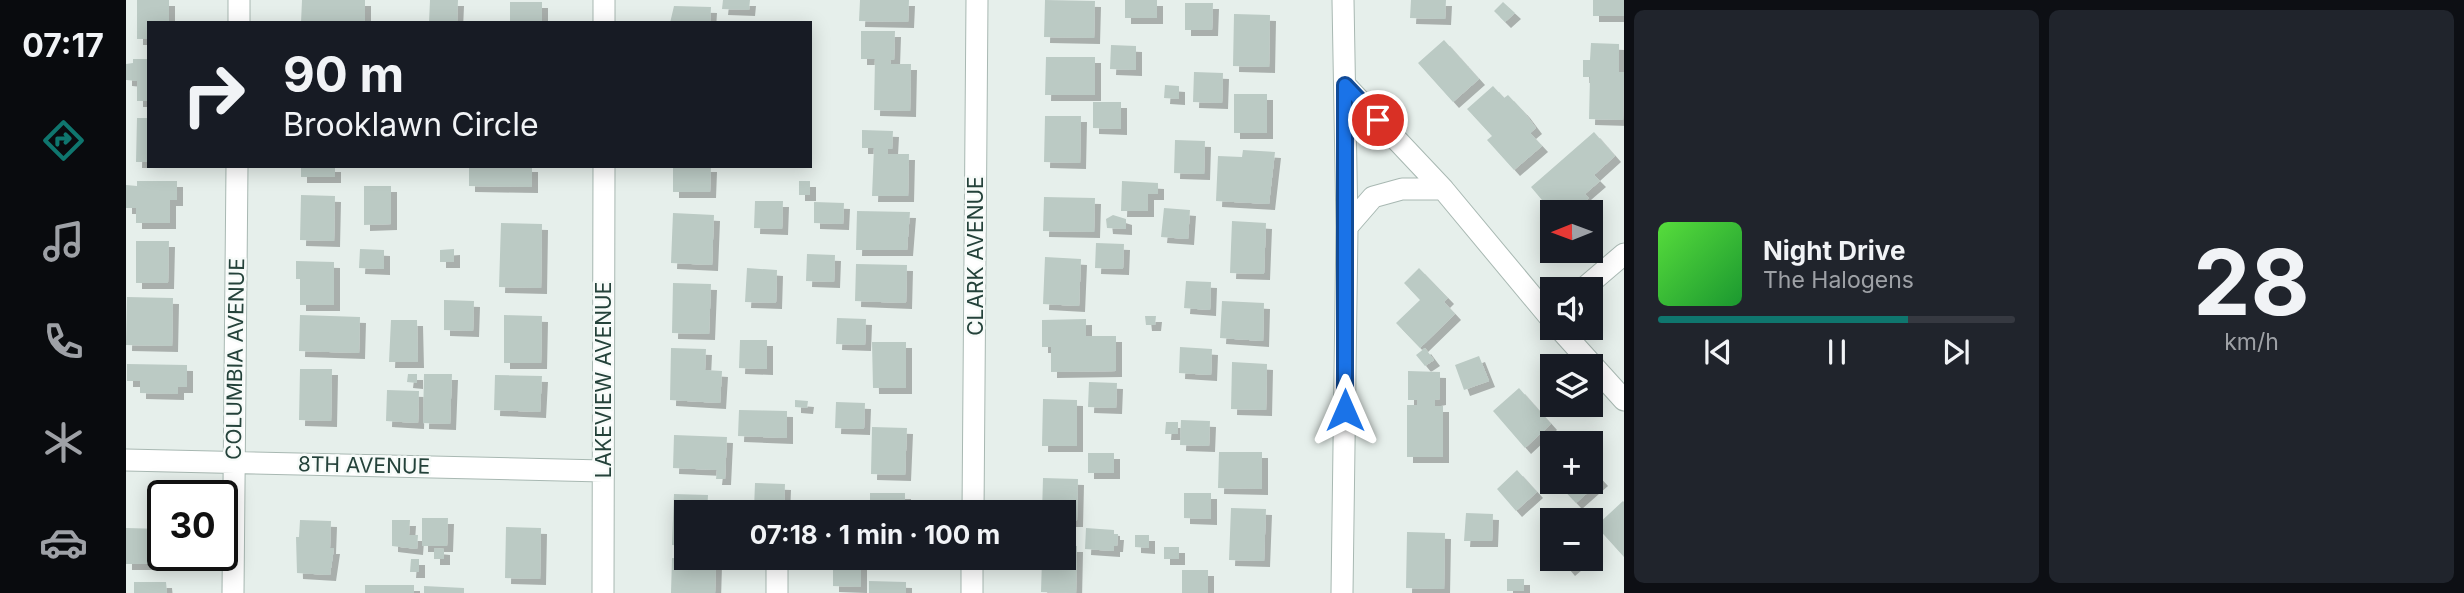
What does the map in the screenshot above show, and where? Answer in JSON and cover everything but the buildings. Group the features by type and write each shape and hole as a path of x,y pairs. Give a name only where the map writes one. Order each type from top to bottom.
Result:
{"street":[{"path":"239,0 239,21"},
{"path":"604,0 604,21"},
{"name":"CLARK AVENUE","path":"973,500 977,0"},
{"path":"1342,593 1347,227 1343,0"},
{"path":"1345,85 1443,189 1540,305"},
{"name":"COLUMBIA AVENUE","path":"233,593 237,168"},
{"name":"LAKEVIEW AVENUE","path":"603,593 604,168"},
{"path":"1347,227 1373,197 1402,189 1443,189"},
{"path":"1597,277 1624,254"},
{"path":"1571,340 1624,400"},
{"name":"8TH AVENUE","path":"126,460 603,471"},
{"path":"777,570 777,593"},
{"path":"972,570 972,593"}],"route":[{"path":"1345,410 1345,85 1378,120"}]}
